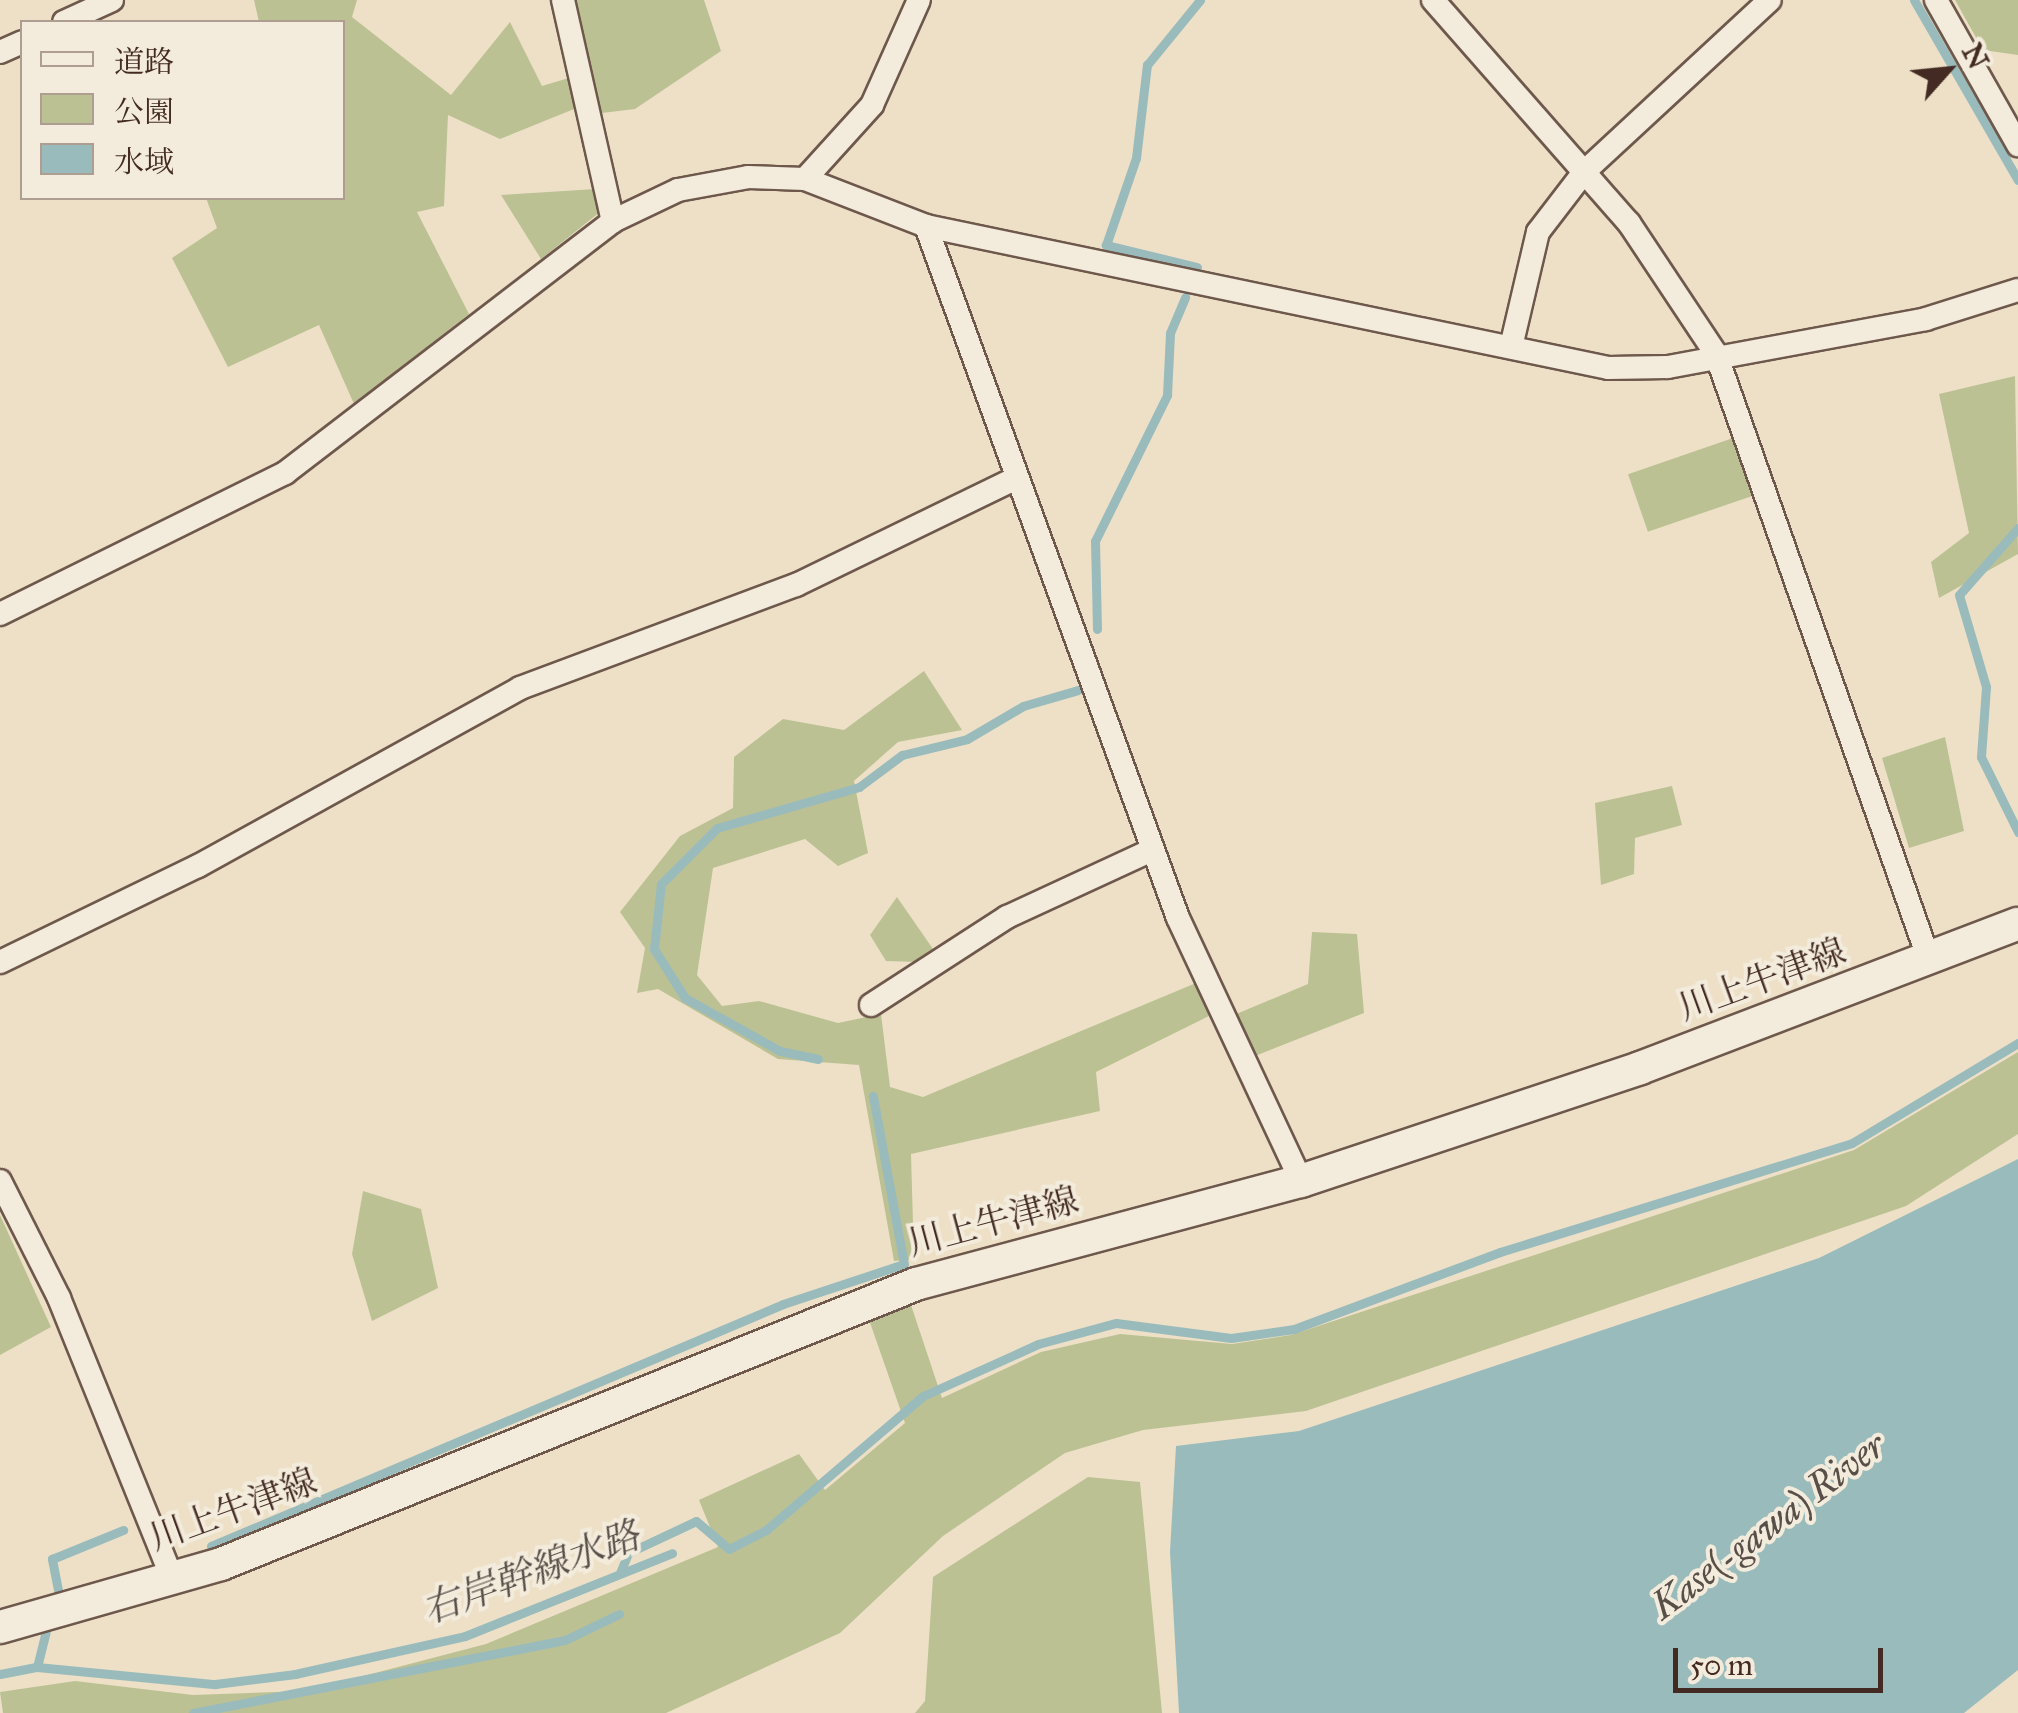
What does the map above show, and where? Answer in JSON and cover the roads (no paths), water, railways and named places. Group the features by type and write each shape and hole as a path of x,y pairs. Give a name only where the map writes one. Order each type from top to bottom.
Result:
{"main road":[{"name":"川上牛津線","path":"0,1627 172,1577 916,1284 1301,1181 1929,960 2018,924"}],"street":[{"path":"68,20 112,0"},
{"path":"563,0 613,221"},
{"path":"804,179 872,105 919,0"},
{"path":"1434,0 1629,223 1716,354 1929,960"},
{"path":"1511,347 1538,232 1584,172 1770,0"},
{"path":"1936,0 2018,145"},
{"path":"0,614 285,473 613,221 678,190 748,177 804,179 926,226 1608,368 1926,319 2018,290"},
{"path":"926,226 1014,479 1152,850 1301,1181"},
{"path":"0,962 198,866 520,688 796,585 1014,479"},
{"path":"871,1005 1007,917 1152,850"},
{"path":"0,1181 59,1298 172,1577"}],"water":[{"name":"Kase(-gawa) River","path":"2018,1159 2018,1670 1964,1713 1179,1713 1170,1552 1176,1446 1299,1431 1819,1258"}],"waterway":[{"path":"1197,267 1106,245 1136,158 1147,65 1200,0"},
{"path":"1914,0 2018,180"},
{"path":"1097,629 1095,541 1167,395 1170,333 1185,297"},
{"path":"2018,528 1959,595 1986,687 1981,757 2018,832"},
{"path":"818,1059 780,1051 685,998 654,949 661,884 717,828 859,787 902,755 967,739 1023,706 1078,690"},
{"path":"620,1573 628,1553 696,1521 729,1549 766,1530 923,1396 1038,1344 1116,1323 1231,1338 1294,1329 1500,1252 1852,1143 2018,1043"},
{"path":"211,1546 783,1304 904,1264 873,1096"},
{"path":"58,1590 52,1559 123,1530"},
{"name":"右岸幹線水路","path":"0,1674 37,1667 215,1684 295,1674 465,1636 672,1553"},
{"path":"193,1713 565,1640 619,1614"},
{"path":"37,1667 46,1632"}]}
